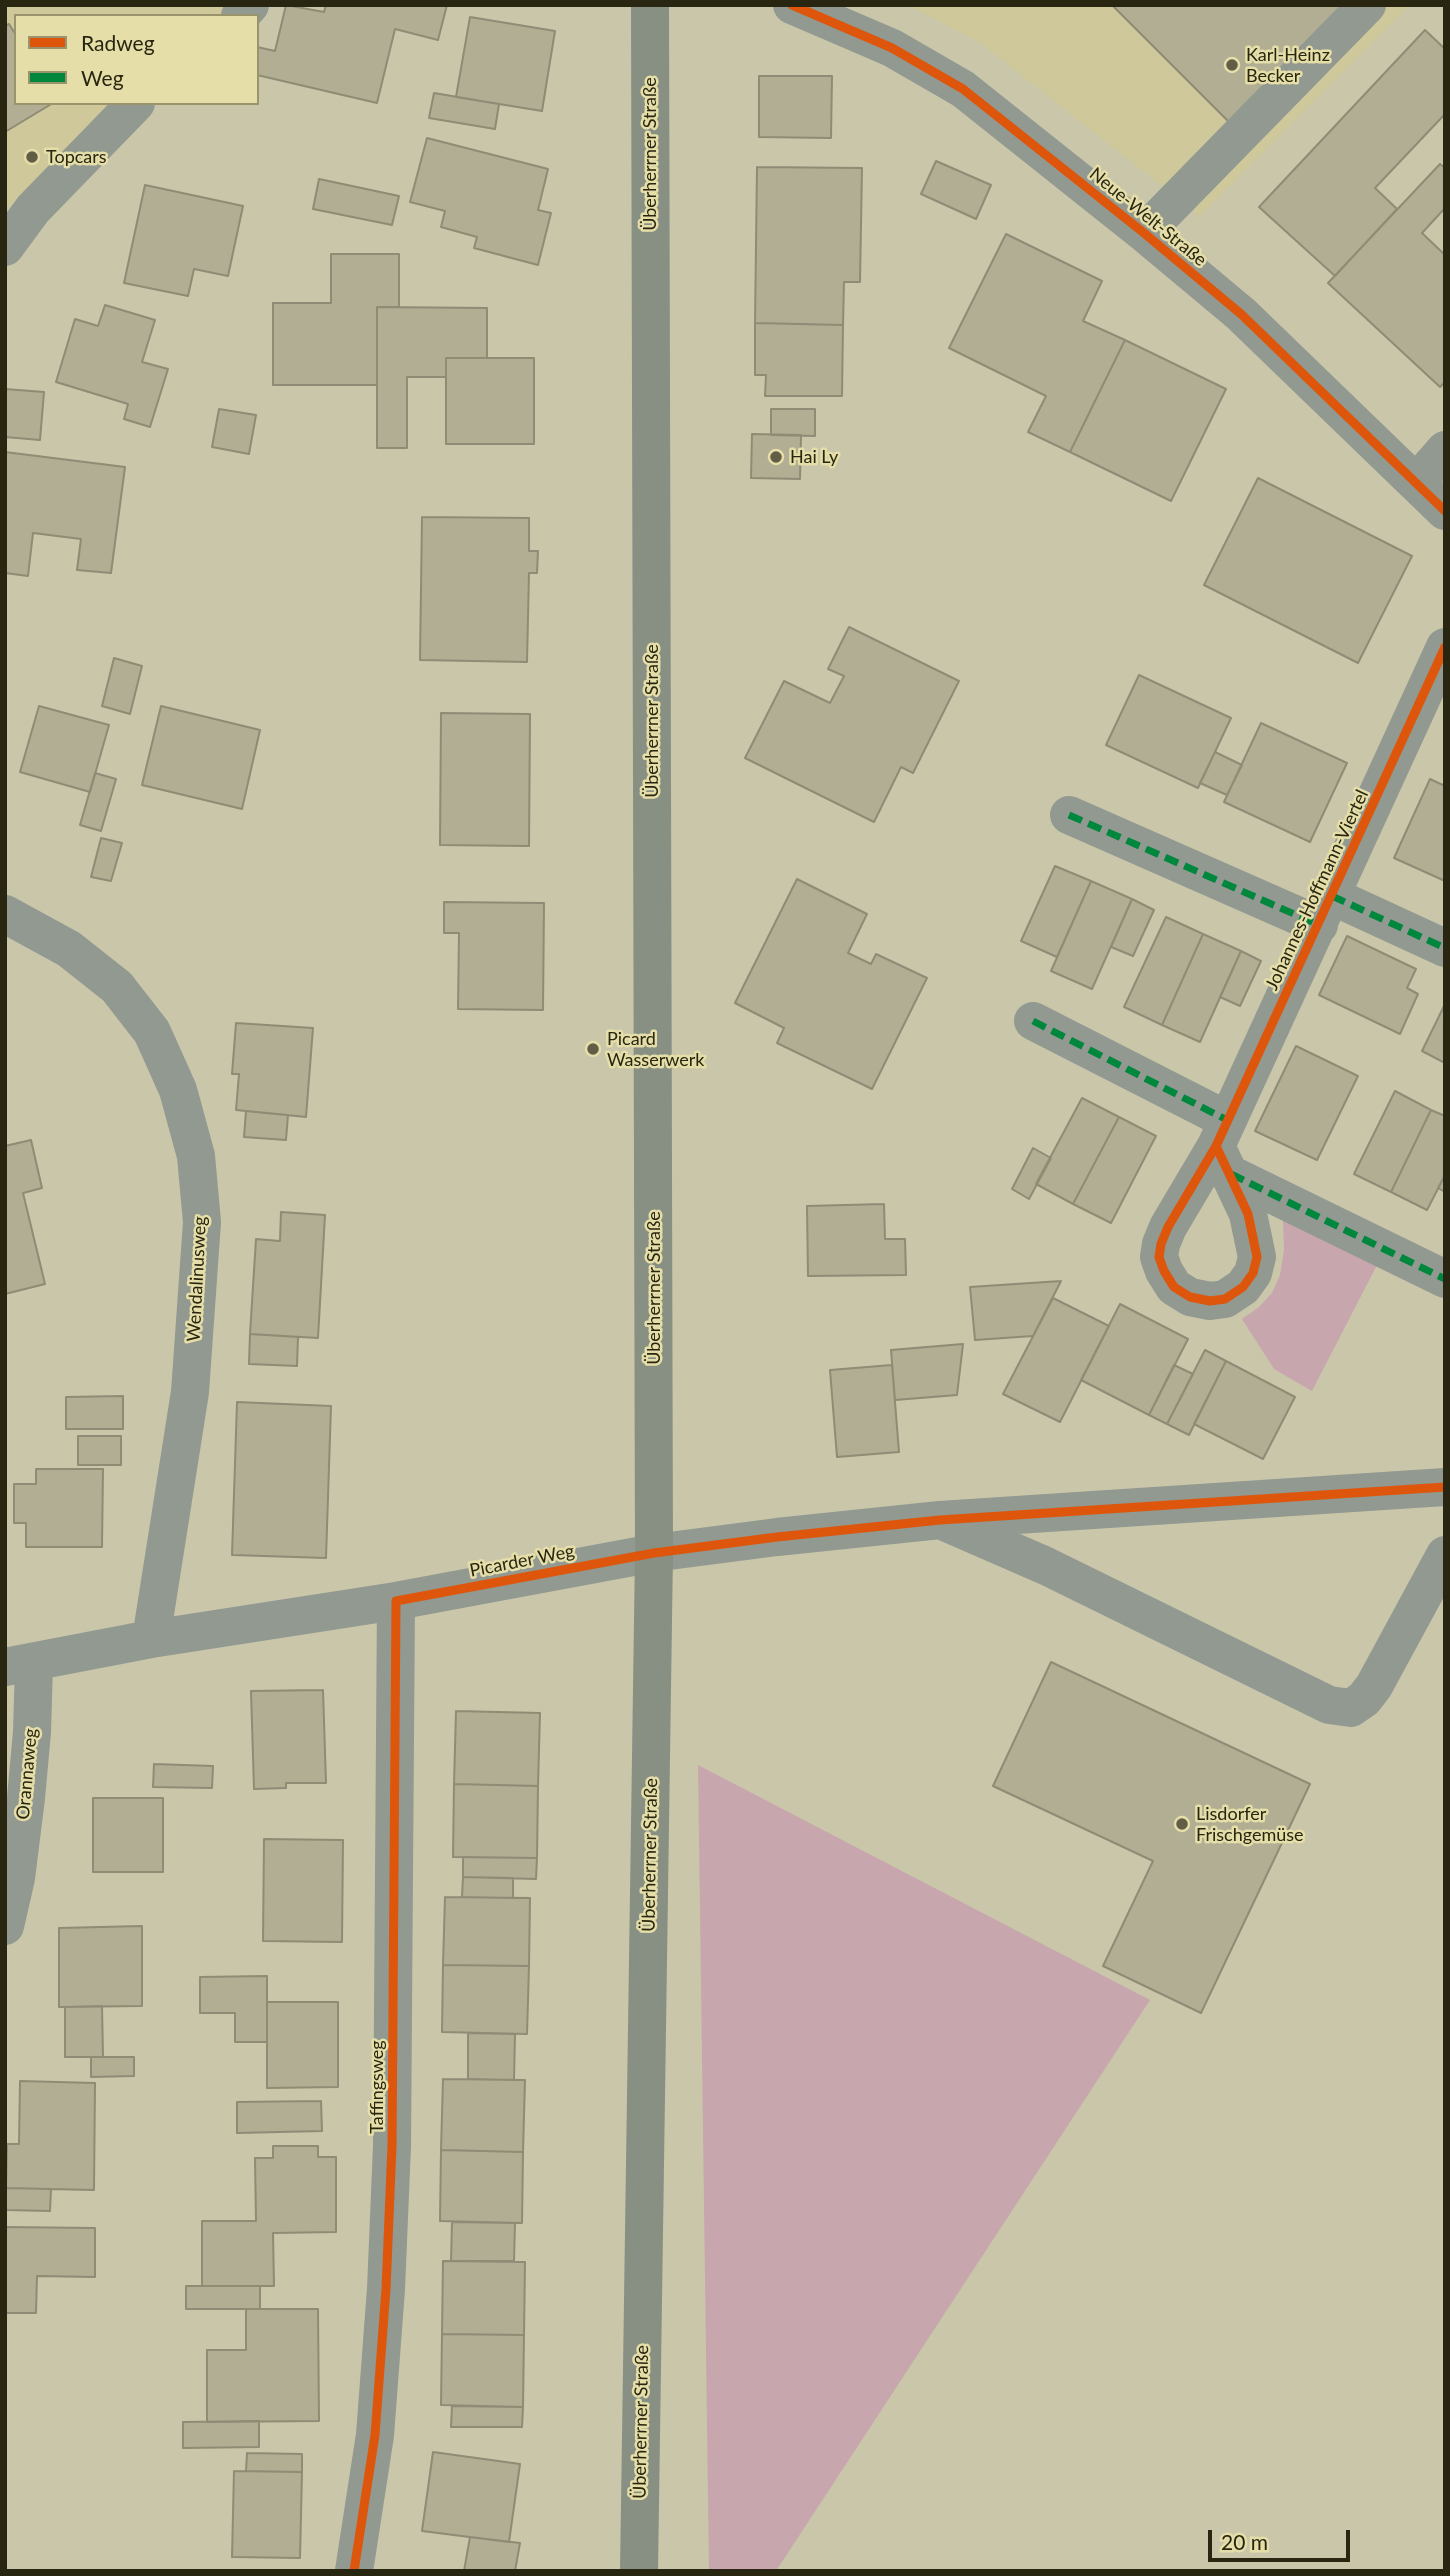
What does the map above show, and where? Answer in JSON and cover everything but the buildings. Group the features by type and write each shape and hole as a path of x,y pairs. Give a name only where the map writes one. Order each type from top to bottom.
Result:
{"main road":[{"name":"Überherrner Straße","path":"639,2571 654,1553 650,5"}],"street":[{"name":"Neue-Welt-Straße","path":"792,5 892,48 963,89 1241,314 1445,511"},
{"path":"1144,233 1367,5"},
{"path":"5,247 33,209 134,105"},
{"path":"1416,483 1445,450"},
{"name":"Johannes-Hoffmann-Viertel","path":"1224,1146 1326,910 1445,647"},
{"name":"Johannes-Hoffmann-Viertel","path":"1069,815 1326,910 1445,948"},
{"name":"Wendalinusweg","path":"5,914 69,949 117,987 152,1032 178,1090 196,1156 202,1222 190,1392 151,1639"},
{"path":"1033,1021 1224,1146 1445,1279"},
{"name":"Picarder Weg","path":"20,1665 151,1639 396,1601 654,1553 940,1520 1445,1488"},
{"path":"940,1520 1046,1566 1329,1705 1351,1708 1364,1699 1374,1686 1445,1555"},
{"name":"Taffingsweg","path":"355,2571 375,2435 391,2185 396,1601"},
{"name":"Orannaweg","path":"5,1926 16,1878 32,1732 20,1665"}],"shaded area":[{"name":"Topcars","path":"5,5 230,5 223,14 14,14 14,105 111,105 5,211"},
{"path":"907,5 1410,5 1200,216 979,42"},
{"path":"1283,1219 1377,1265 1312,1391 1274,1369 1242,1319 1272,1293 1280,1275 1284,1250"},
{"path":"698,1765 1150,2000 776,2571 709,2571"}],"marked path":[{"path":"1069,815 1319,925"},
{"path":"1332,896 1445,948"},
{"path":"1033,1021 1227,1120"},
{"path":"1231,1174 1445,1279"}],"cycle path":[{"path":"792,5 892,48 963,89 1241,314 1445,511"},
{"path":"1216,1146 1248,1214 1257,1257 1253,1273 1243,1287 1225,1299 1210,1301 1190,1297 1174,1287 1159,1257 1161,1244 1168,1227 1216,1146 1445,647"},
{"path":"354,2571 375,2435 386,2289 392,2146 396,1601 654,1553 777,1537 940,1520 1445,1487"}],"place":[{"name":"Karl-Heinz Becker","path":"1232,65"},
{"name":"Topcars","path":"32,157"},
{"name":"Hai Ly","path":"776,457"},
{"name":"Picard Wasserwerk","path":"593,1049"},
{"name":"Lisdorfer Frischgemüse","path":"1182,1824"}]}
